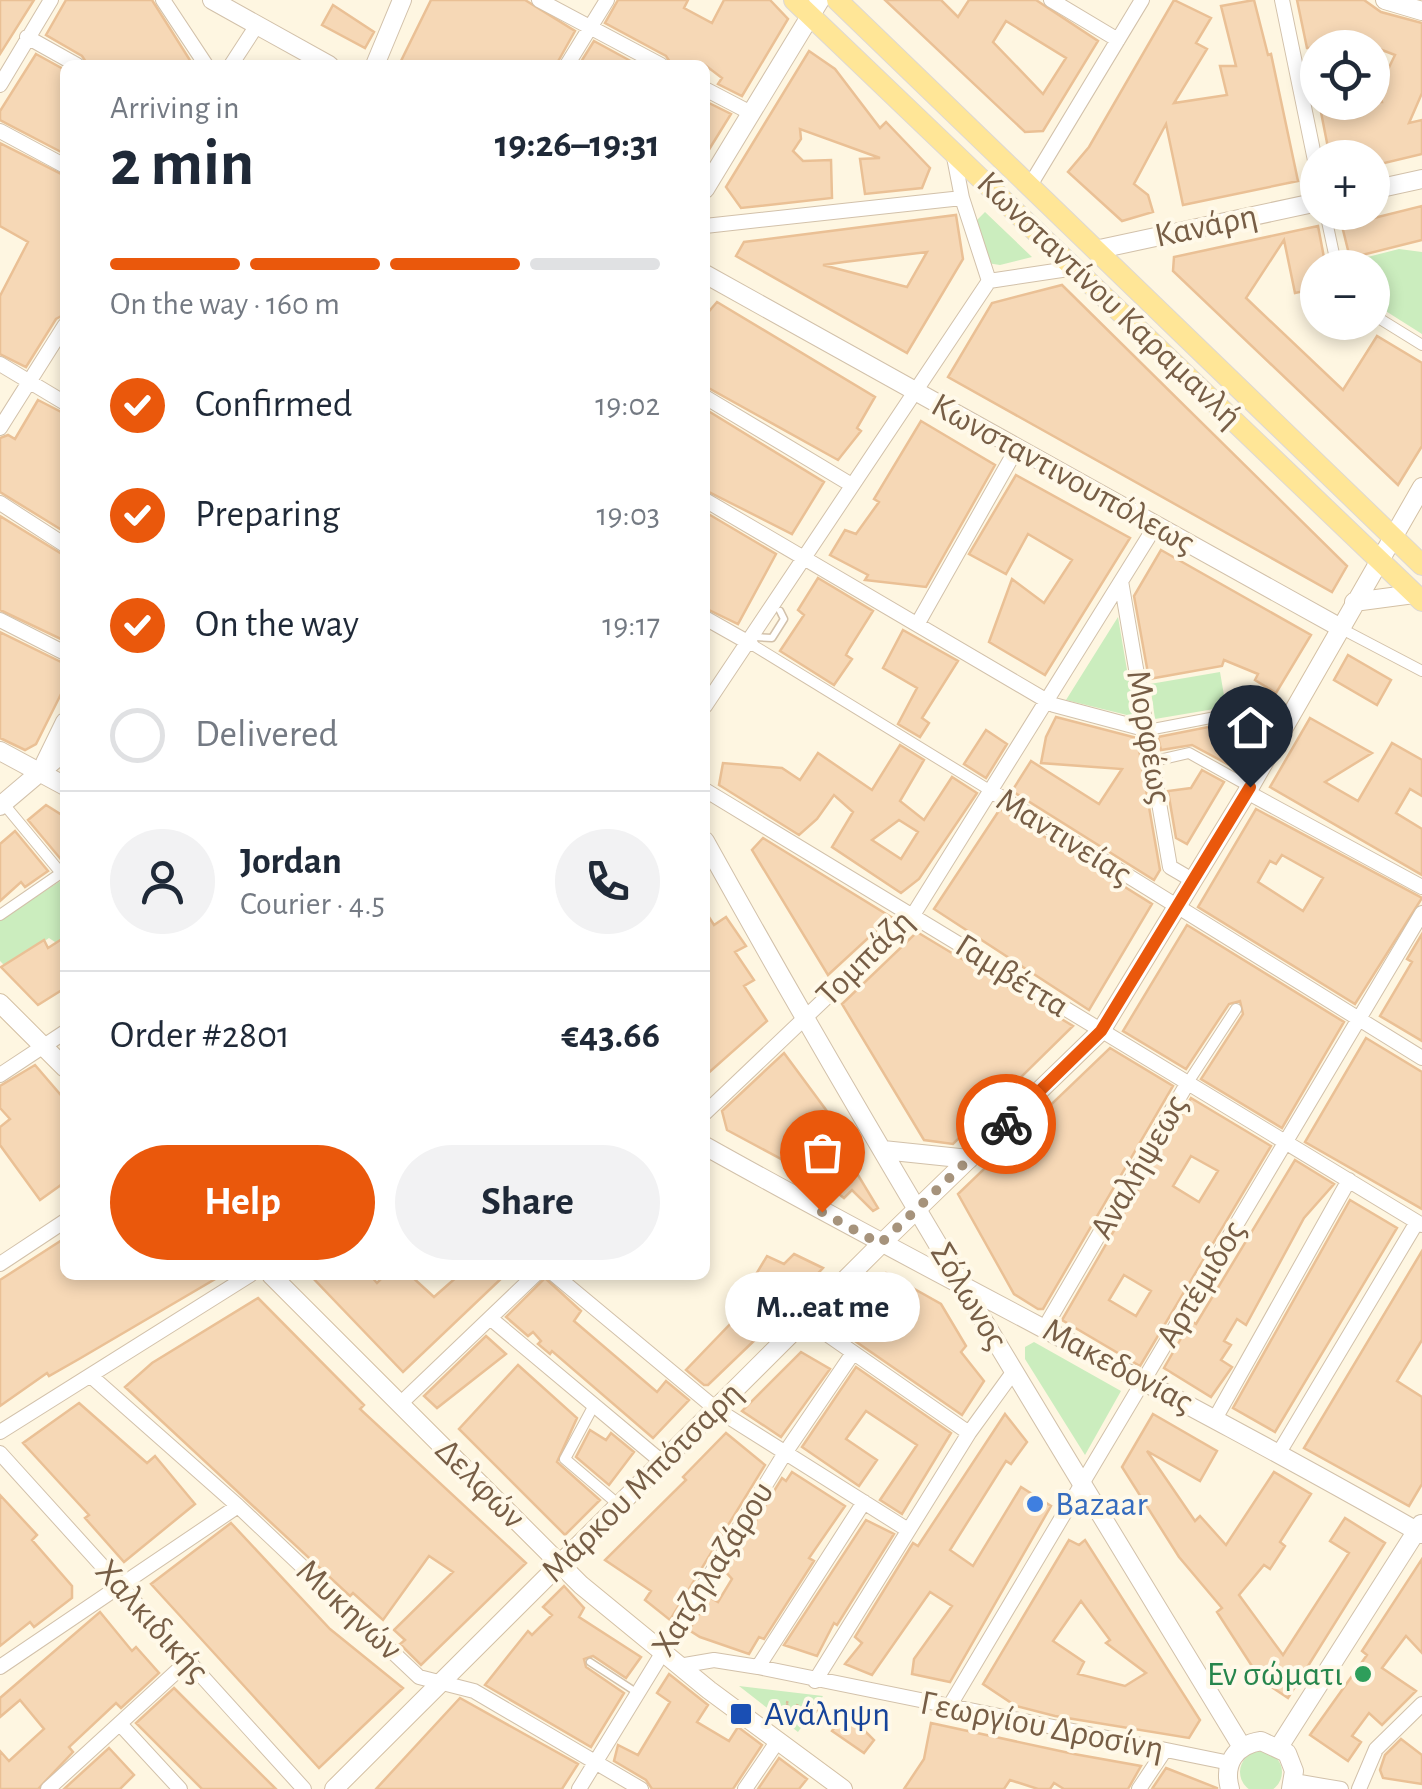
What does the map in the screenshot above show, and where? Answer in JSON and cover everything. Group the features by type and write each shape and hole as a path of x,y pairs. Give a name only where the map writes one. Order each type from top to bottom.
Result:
{"main road":[{"name":"Κωνσταντίνου Καραμανλή","path":"794,0 815,8 952,151 1418,598"},
{"name":"Κωνσταντίνου Καραμανλή","path":"837,0 1422,565"}],"street":[{"path":"0,85 50,0"},
{"path":"163,0 203,60"},
{"path":"212,0 320,60"},
{"path":"377,60 402,0"},
{"path":"540,0 652,60"},
{"path":"570,60 606,0"},
{"path":"1052,0 1118,40"},
{"path":"1029,187 1142,0"},
{"path":"1282,0 1311,140"},
{"path":"1385,0 1422,12"},
{"path":"710,182 815,8"},
{"path":"234,60 257,25"},
{"path":"27,38 68,60"},
{"path":"710,91 751,113"},
{"path":"0,131 60,163"},
{"path":"952,151 962,198 989,281"},
{"path":"1390,186 1422,179"},
{"path":"710,225 962,198"},
{"name":"Κανάρη","path":"1095,250 1300,206"},
{"path":"710,699 753,640 850,484 918,393 989,281 1074,268"},
{"name":"Κωνσταντινουπόλεως","path":"710,277 1422,671"},
{"path":"1390,325 1422,345"},
{"path":"0,428 60,332"},
{"path":"0,364 60,400"},
{"path":"710,400 850,484"},
{"path":"918,623 1017,448"},
{"name":"Μάρκου Μπότσαρη","path":"334,1789 880,1244 1101,1031 1249,789 1422,487"},
{"path":"0,503 60,542"},
{"path":"710,503 1047,700 1148,730 1226,715 1275,743"},
{"name":"Τομπάζη","path":"710,1108 913,915 1156,525"},
{"name":"Μορφέως","path":"1121,582 1170,867 1194,881"},
{"path":"1354,602 1418,598"},
{"path":"0,620 60,650"},
{"name":"Μαντινείας","path":"710,620 753,640 1422,1058"},
{"path":"40,772 60,732"},
{"path":"0,750 60,783"},
{"path":"1154,761 1189,753 1422,887"},
{"path":"60,756 2,804 60,871"},
{"name":"Γαμβέττα","path":"710,793 1420,1223"},
{"name":"Σόλωνος","path":"710,849 804,1019 1242,1747"},
{"path":"0,915 60,874"},
{"name":"Αρτέμιδος","path":"950,1707 1422,913"},
{"path":"0,1003 60,1063"},
{"name":"Αναλήψεως","path":"1046,1328 1187,1084 1236,1009"},
{"path":"0,1074 60,1035"},
{"name":"Μακεδονίας","path":"710,1149 880,1244 1216,1417 1420,1529"},
{"path":"883,1150 969,1160"},
{"path":"1216,1417 1349,1180"},
{"path":"1280,1451 1420,1223"},
{"path":"0,1264 60,1225"},
{"path":"0,1432 242,1280"},
{"name":"Δελφών","path":"276,1280 560,1564 679,1666 843,1789"},
{"path":"400,1404 530,1280"},
{"path":"561,1280 716,1409 908,1530"},
{"path":"490,1318 662,1462"},
{"path":"806,1319 969,1433"},
{"name":"Χατζηλαζάρου","path":"579,1789 786,1453 854,1353"},
{"path":"815,1681 969,1433 1014,1371"},
{"name":"Μυκηνών","path":"92,1377 238,1506 419,1676 474,1691 598,1760 641,1789"},
{"path":"594,1405 565,1459 619,1505"},
{"name":"Χαλκιδικής","path":"0,1454 304,1789"},
{"path":"758,1666 864,1502"},
{"path":"0,1668 118,1584 238,1506"},
{"path":"1279,1747 1420,1529"},
{"name":"Γεωργίου Δροσίνη","path":"679,1666 714,1660 758,1666 815,1681 1230,1762"},
{"path":"48,1789 188,1661"},
{"path":"1358,1789 1376,1750 1422,1704"},
{"path":"120,1724 180,1789"},
{"path":"745,1789 777,1742"},
{"path":"1230,1789 1230,1762 1242,1747 1261,1742 1279,1747 1292,1762 1293,1785 1341,1789"},
{"path":"1139,1789 1164,1750"}],"lane":[{"path":"753,640 772,638 784,619 780,611"},
{"path":"590,1662 636,1692"}],"path":[{"path":"786,1705 819,1712"}],"green space":[{"path":"985,212 1032,257 1000,265 987,263 976,221"},
{"path":"1390,251 1422,252 1422,334 1390,314"},
{"path":"1118,617 1135,717 1066,700"},
{"path":"1220,672 1226,707 1155,719 1150,684"},
{"path":"60,881 60,943 49,938 6,967 0,961 0,920"},
{"path":"1034,1342 1121,1391 1085,1455 1025,1359 1025,1347"},
{"path":"739,1686 823,1696 798,1732"},
{"path":"1253,1753 1269,1753 1280,1764 1280,1780 1271,1790 1251,1790 1242,1780 1242,1764"}],"building":[{"path":"0,0 34,0 0,54"},
{"path":"66,0 152,0 190,60 85,60 46,35"},
{"path":"431,0 525,0 575,31 559,60 401,60"},
{"path":"618,0 688,0 684,8 712,23 724,0 770,0 788,19 742,96 718,84 722,78 710,69 710,60 669,60 605,23"},
{"path":"885,0 941,0 958,17 969,0 1036,0 1098,41 1043,131 1025,132","holes":["1006,21 1066,58 1043,94 993,42"]},
{"path":"1174,0 1211,18 1196,43 1207,49 1174,103 1227,95 1220,66 1236,66 1221,6 1254,0 1268,55 1271,54 1298,181 1183,205 1166,124 1134,184 1148,195 1153,212 1122,221 1068,172 1089,147"},
{"path":"1297,0 1364,0 1381,12 1422,23 1422,93 1409,123 1422,120 1422,154 1390,162 1390,140 1326,140 1323,120 1390,120 1390,65 1395,55 1390,53 1390,30 1303,30"},
{"path":"333,5 374,32 365,48 322,25"},
{"path":"594,41 629,60 582,60"},
{"path":"809,51 835,69 880,128 886,122 930,168 922,188 865,194 860,159 880,158 800,129 801,139 793,151 803,161 831,160 832,198 741,208 726,187"},
{"path":"36,54 60,67 60,151 0,120 0,111"},
{"path":"710,104 731,114 710,148"},
{"path":"0,143 60,173 60,317 26,367 0,354 0,296 28,242 0,226"},
{"path":"1422,206 1422,240 1382,250 1348,250 1343,230 1390,230 1390,214"},
{"path":"956,215 963,259 907,353 736,256 744,242","holes":["927,252 907,287 823,265"]},
{"path":"1300,230 1319,230 1323,250 1300,250 1300,292 1295,293 1284,240 1246,298 1343,390 1374,340 1384,340 1422,363 1422,446 1398,485 1173,271 1174,257"},
{"path":"1062,285 1347,566 1332,592 948,377 992,303"},
{"path":"717,302 875,397 857,428 861,431 838,460 710,389 710,310"},
{"path":"38,400 60,411 60,529 0,492 0,438 8,435 15,439"},
{"path":"710,412 824,482 792,534 710,493"},
{"path":"921,421 995,465 926,587 865,580 868,575 830,555 845,530 856,534 879,502 874,499"},
{"path":"1016,475 1130,538 1045,675 989,642 1012,579 1044,603 1072,560 1028,534 1006,574 969,554"},
{"path":"710,515 776,554 738,624 710,610"},
{"path":"0,516 60,553 60,639 0,610"},
{"path":"1161,550 1311,635 1276,693 1255,680 1258,674 1224,660 1222,666 1149,679 1134,596"},
{"path":"818,578 873,611 846,655 852,659 834,685 780,651 804,615 798,610"},
{"path":"903,630 958,661 922,718 929,723 920,737 898,724 917,688 883,668"},
{"path":"0,632 60,662 60,696 36,744 25,750 0,738"},
{"path":"1348,655 1391,680 1377,705 1334,680"},
{"path":"1056,717 1137,738 1160,870 1154,880 1012,791 1031,761 1099,804 1122,769 1041,763 1046,737"},
{"path":"1310,718 1372,753 1325,782 1358,801 1392,743 1422,760 1422,796 1410,789 1396,813 1422,829 1422,875 1270,787"},
{"path":"1223,724 1249,739 1233,767 1192,745 1161,750 1158,737"},
{"path":"986,730 1007,744 986,778 964,764"},
{"path":"900,745 924,760 900,801 924,820 952,777 977,793 919,879 901,893 832,847 853,812 834,795 817,819 799,835 719,785 723,763 782,768 800,780 818,753 872,790","holes":["899,820 918,832 901,859 872,840"]},
{"path":"1202,770 1224,782 1187,844 1176,838 1168,791 1191,788"},
{"path":"46,805 60,814 60,858 28,820"},
{"path":"1000,809 1152,904 1089,1010 934,909"},
{"path":"1256,809 1422,898 1355,1004 1198,907","holes":["1282,855 1323,878 1303,911 1258,882 1270,861 1276,864"]},
{"path":"15,831 48,871 25,887 21,882 0,901 0,844"},
{"path":"763,838 891,917 828,975 752,850"},
{"path":"726,917 746,946 735,952 754,980 744,986 767,1021 710,1072 710,919 714,925"},
{"path":"1187,925 1344,1022 1282,1128 1201,1079 1243,1014 1240,1001 1229,1004 1186,1069 1123,1031"},
{"path":"917,932 1073,1026 953,1144 924,1140 842,1004"},
{"path":"1422,934 1422,1041 1380,1016 1412,962 1407,959"},
{"path":"44,940 48,948 60,940 60,991 38,1005 1,967"},
{"path":"1366,1038 1422,1072 1422,1209 1305,1142"},
{"path":"1110,1048 1173,1086 1043,1309 1038,1309 1014,1294 958,1194"},
{"path":"784,1053 846,1137 841,1147 878,1208 873,1211 852,1190 844,1198 822,1181 727,1130 722,1111"},
{"path":"35,1065 60,1094 60,1186 40,1200 0,1145 0,1127 10,1119 0,1108 0,1086"},
{"path":"1191,1098 1271,1146 1140,1366 1062,1320","holes":["1191,1156 1218,1171 1199,1202 1173,1186","1124,1275 1151,1291 1136,1316 1109,1300"]},
{"path":"1295,1160 1334,1184 1304,1218 1246,1325 1237,1319 1224,1341 1231,1345 1221,1360 1232,1367 1211,1397 1164,1368 1191,1321 1196,1324"},
{"path":"1350,1200 1397,1228 1275,1432 1233,1408"},
{"path":"60,1241 60,1280 213,1280 49,1376 47,1373 0,1406 0,1280"},
{"path":"1422,1251 1422,1340 1397,1381 1422,1397 1422,1484 1409,1506 1304,1448"},
{"path":"794,1254 823,1268 760,1335 704,1385 686,1370 737,1317 743,1322 764,1282 755,1276 767,1256 784,1264"},
{"path":"886,1273 941,1304 966,1346 961,1352 984,1381 962,1415 829,1323 874,1277 877,1281"},
{"path":"315,1280 415,1280 434,1297 453,1280 500,1280 403,1372"},
{"path":"547,1280 581,1311 574,1321 657,1392 666,1381 689,1400 653,1438 552,1351 550,1354 538,1344 541,1341 533,1332 528,1336 506,1317"},
{"path":"258,1298 364,1405 360,1409 526,1563 421,1665 400,1644 405,1640 394,1630 453,1572 429,1556 383,1620 353,1593 350,1596 125,1387 152,1363"},
{"path":"486,1336 506,1354 437,1408 424,1396"},
{"path":"801,1352 830,1369 781,1437 742,1411"},
{"path":"518,1365 577,1418 557,1462 600,1500 565,1535 459,1429"},
{"path":"856,1367 951,1433 902,1514 880,1500 917,1445 866,1411 846,1439 877,1460 859,1486 802,1447"},
{"path":"79,1403 147,1463 155,1456 195,1504 124,1562 85,1518 89,1515 23,1443"},
{"path":"1005,1414 1027,1442 1011,1464 1006,1461 950,1550 973,1566 1021,1487 1051,1506 950,1682 912,1674 914,1659 952,1606 930,1592 872,1675 845,1664 862,1643 855,1637 913,1543 918,1546"},
{"path":"1153,1414 1217,1451 1200,1481 1147,1451 1195,1521 1200,1516 1226,1545 1274,1472 1311,1494 1280,1542 1285,1546 1270,1569 1264,1565 1239,1595 1283,1655 1349,1553 1330,1541 1345,1518 1385,1543 1288,1698 1261,1680 1217,1612 1222,1608 1179,1557 1122,1467"},
{"path":"590,1430 606,1440 611,1433 634,1452 609,1485 576,1457"},
{"path":"726,1433 765,1465 670,1620 645,1600 651,1591 605,1560 686,1480 683,1477"},
{"path":"792,1472 845,1506 809,1558 814,1561 764,1639 759,1637 749,1654 700,1637 689,1630 709,1597 718,1602 732,1579 725,1571 782,1478 786,1481"},
{"path":"0,1495 37,1535 32,1540 72,1586 72,1598 34,1627 30,1622 0,1646"},
{"path":"866,1520 894,1534 837,1625 834,1623 817,1656 784,1645"},
{"path":"231,1523 330,1629 403,1688 319,1768 151,1584"},
{"path":"1069,1540 1079,1545 1085,1540 1200,1720 1189,1738 1055,1716 1016,1706 983,1684","holes":["1081,1601 1110,1640 1106,1643 1146,1673 1125,1686 1078,1674 1084,1662 1053,1641"]},
{"path":"1422,1559 1422,1653 1406,1636 1382,1668 1416,1691 1382,1725 1369,1713 1352,1736 1361,1742 1348,1761 1310,1735 1367,1655 1362,1651"},
{"path":"564,1586 584,1608 579,1617 641,1657 626,1678 593,1656 584,1659 586,1667 624,1693 591,1747 485,1685 528,1631 532,1635 552,1615 543,1607"},
{"path":"100,1612 132,1651 136,1647 159,1673 121,1708 116,1703 69,1747 73,1752 38,1789 0,1789 0,1751 9,1761 44,1729 20,1700 0,1717 0,1698"},
{"path":"669,1674 708,1705 697,1722 729,1741 738,1727 762,1745 733,1789 652,1789 646,1780 614,1761 618,1745 638,1755 670,1702 657,1693"},
{"path":"174,1688 276,1789 202,1789 136,1723"},
{"path":"460,1698 578,1764 562,1789 376,1789"},
{"path":"846,1712 874,1740 864,1753 832,1731"},
{"path":"931,1723 1141,1766 1128,1789 1064,1789 1054,1783 1050,1789 1038,1789 1010,1780 1004,1789 904,1789 924,1759"},
{"path":"1401,1739 1422,1755 1422,1784 1383,1778 1380,1770 1385,1755"},
{"path":"109,1748 134,1775 120,1789 64,1789"},
{"path":"779,1758 807,1779 799,1789 758,1789"},
{"path":"1166,1768 1217,1788 1217,1789 1152,1789"}],"way so far":[{"path":"822,1212 880,1244 1006,1124"}],"place":[{"name":"M...eat me","path":"822,1212"},
{"name":"Bazaar","path":"1035,1504"},
{"name":"Εν σώματι","path":"1363,1674"},
{"name":"Ανάληψη","path":"741,1714"}],"route":[{"path":"1006,1124 1101,1031 1250,787"}]}
